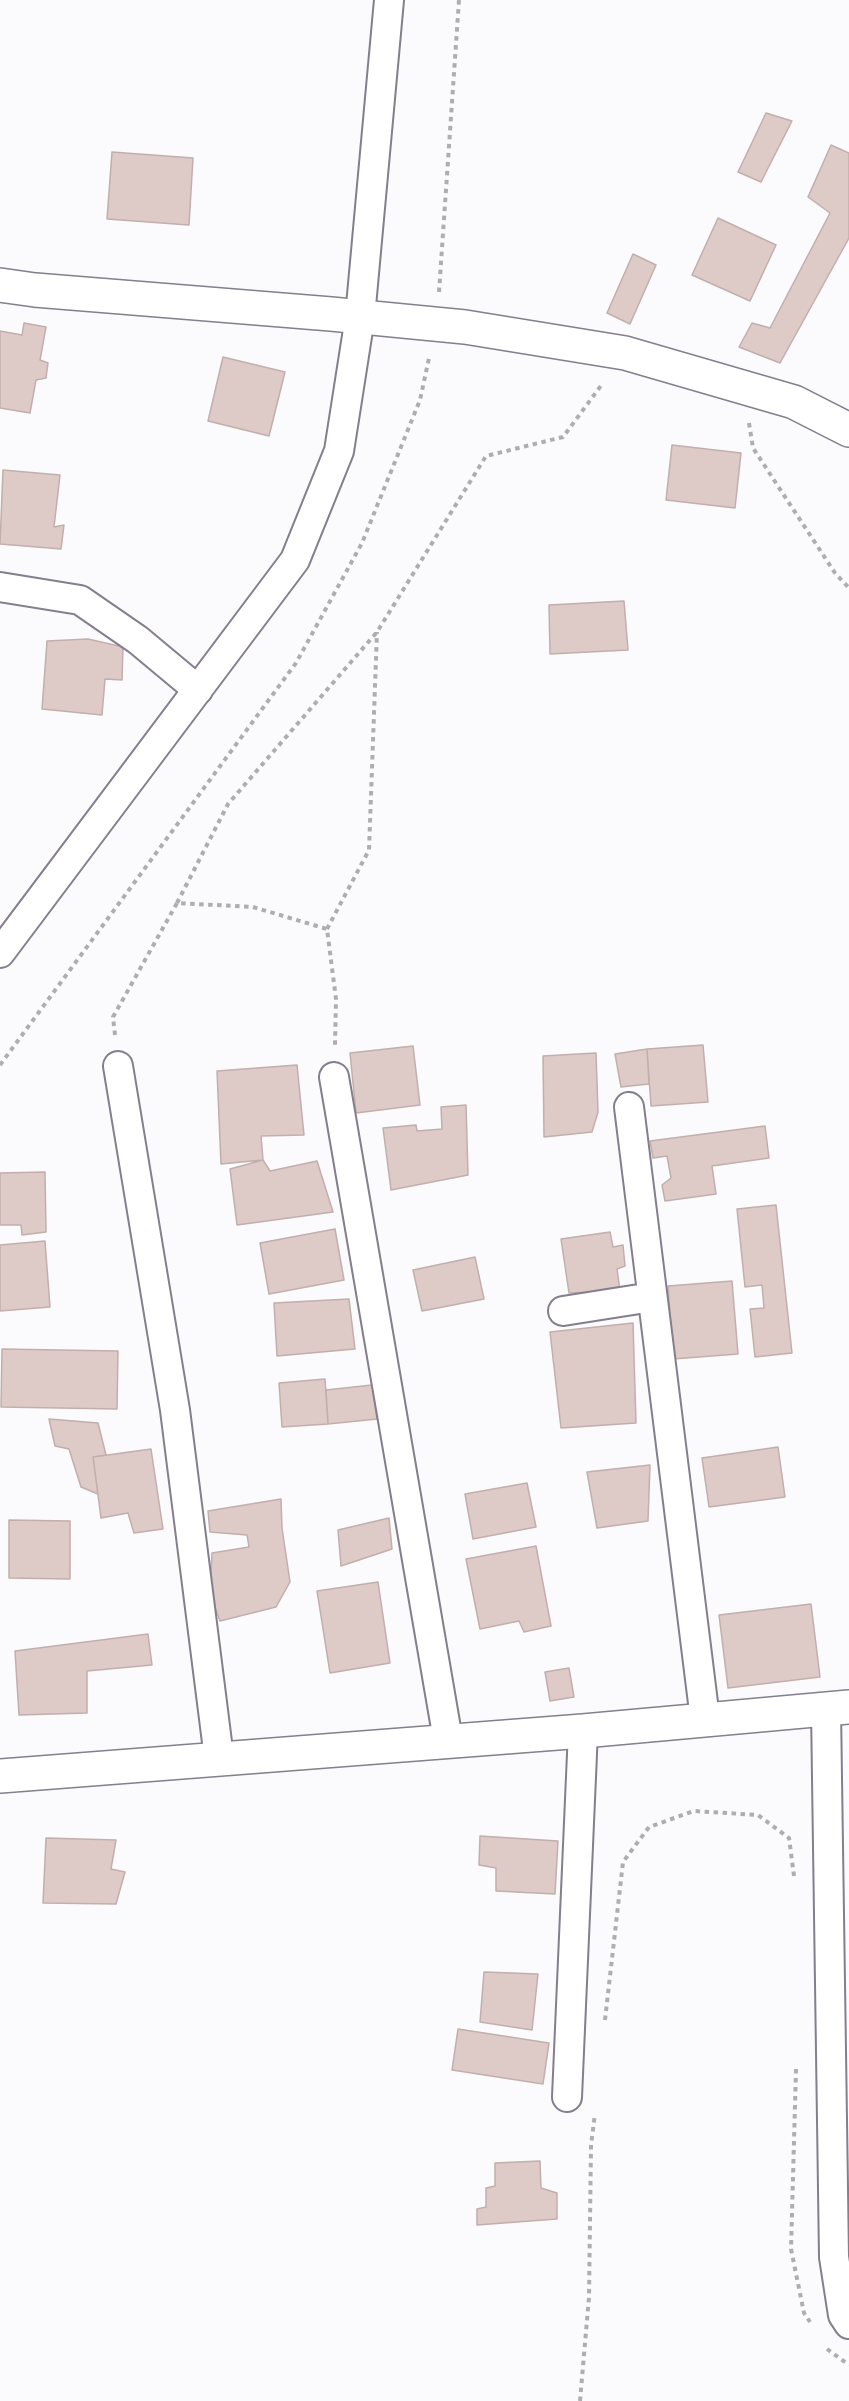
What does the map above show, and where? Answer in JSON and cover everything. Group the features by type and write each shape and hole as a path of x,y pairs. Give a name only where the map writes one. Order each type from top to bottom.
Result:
{"street":[{"path":"0,953 295,560 339,451 360,317 388,0"},
{"path":"0,285 465,327 625,353 794,402 849,430"},
{"path":"0,587 80,600 138,640 198,690"},
{"path":"118,1066 175,1410 219,1758"},
{"path":"334,1077 448,1740"},
{"path":"629,1107 705,1719"},
{"path":"563,1311 652,1297"},
{"path":"0,1776 583,1731 837,1708 840,2034 834,2257 843,2315 849,2324"},
{"path":"567,2097 583,1731"}],"path":[{"path":"118,1066 113,1017 177,903 228,804 377,632 486,456 563,436 625,353"},
{"path":"742,387 753,448 835,573 849,588"},
{"path":"334,1077 336,999 327,928 369,850 377,632"},
{"path":"177,903 253,907 327,928"},
{"path":"605,2026 623,1862 649,1827 694,1811 758,1815 789,1838 795,1886"},
{"path":"797,2059 791,2249 804,2313 816,2332"},
{"path":"580,2401 589,2297 591,2145 595,2109"},
{"path":"822,2342 828,2352 849,2365"}],"building":[{"path":"766,113 792,121 761,182 738,172"},
{"path":"831,145 849,153 849,238 780,363 739,347 752,323 770,328 830,213 808,197"},
{"path":"112,152 193,158 189,225 107,219"},
{"path":"718,218 776,245 750,301 692,275"},
{"path":"633,254 656,265 630,324 607,313"},
{"path":"24,323 46,327 40,360 48,363 46,378 36,380 30,413 0,408 0,331 22,335"},
{"path":"223,357 285,372 269,436 208,421"},
{"path":"672,445 741,453 735,508 666,500"},
{"path":"3,470 60,475 54,527 64,525 61,549 0,544"},
{"path":"624,601 628,650 550,654 549,605"},
{"path":"88,639 123,647 122,680 105,679 102,715 42,709 47,641"},
{"path":"703,1045 708,1102 651,1106 647,1049"},
{"path":"413,1046 420,1105 356,1113 350,1053"},
{"path":"647,1049 649,1084 621,1087 615,1054"},
{"path":"596,1053 598,1112 592,1132 544,1137 543,1056"},
{"path":"297,1065 304,1135 261,1136 263,1160 221,1164 217,1071"},
{"path":"466,1105 468,1175 391,1190 383,1128 416,1125 417,1131 442,1129 441,1107"},
{"path":"765,1126 769,1158 712,1166 716,1194 665,1201 662,1185 671,1178 667,1156 653,1158 650,1141"},
{"path":"263,1160 270,1171 317,1161 333,1212 237,1225 230,1169"},
{"path":"45,1172 46,1232 22,1235 21,1225 0,1225 0,1173"},
{"path":"776,1205 792,1353 755,1357 750,1309 764,1308 762,1285 745,1287 737,1209"},
{"path":"335,1229 344,1280 269,1294 260,1243"},
{"path":"610,1232 613,1247 623,1245 625,1266 617,1269 620,1291 569,1293 561,1239"},
{"path":"45,1241 50,1307 0,1311 0,1245"},
{"path":"475,1257 484,1299 422,1311 413,1270"},
{"path":"732,1281 738,1354 673,1359 668,1286"},
{"path":"349,1299 355,1349 277,1356 274,1303"},
{"path":"633,1323 636,1423 561,1428 550,1332"},
{"path":"2,1349 118,1351 117,1409 1,1407"},
{"path":"325,1379 328,1424 282,1427 279,1383"},
{"path":"372,1385 377,1419 328,1424 326,1390"},
{"path":"49,1419 98,1423 106,1455 93,1457 98,1494 81,1487 69,1449 55,1446"},
{"path":"778,1447 785,1497 709,1507 702,1458"},
{"path":"151,1449 163,1529 134,1533 128,1513 101,1518 93,1457"},
{"path":"650,1465 648,1521 597,1528 587,1472"},
{"path":"527,1483 536,1527 473,1539 465,1494"},
{"path":"281,1499 282,1528 290,1582 276,1607 220,1621 210,1594 212,1553 249,1547 247,1535 210,1532 208,1511"},
{"path":"389,1518 392,1549 341,1566 338,1530"},
{"path":"9,1520 70,1521 70,1579 9,1578"},
{"path":"536,1546 551,1626 524,1632 519,1621 480,1629 466,1559"},
{"path":"378,1582 390,1663 330,1673 317,1591"},
{"path":"811,1604 820,1677 728,1688 719,1615"},
{"path":"148,1634 152,1665 87,1671 87,1713 19,1715 15,1651"},
{"path":"569,1668 574,1697 550,1701 545,1672"},
{"path":"480,1836 558,1841 555,1894 496,1891 496,1868 479,1865"},
{"path":"46,1838 116,1840 111,1869 125,1872 116,1904 43,1903"},
{"path":"484,1972 538,1974 532,2030 480,2022"},
{"path":"458,2029 549,2043 543,2084 452,2070"},
{"path":"540,2161 541,2188 557,2193 557,2219 477,2225 477,2209 486,2207 486,2188 495,2186 495,2163"}]}
